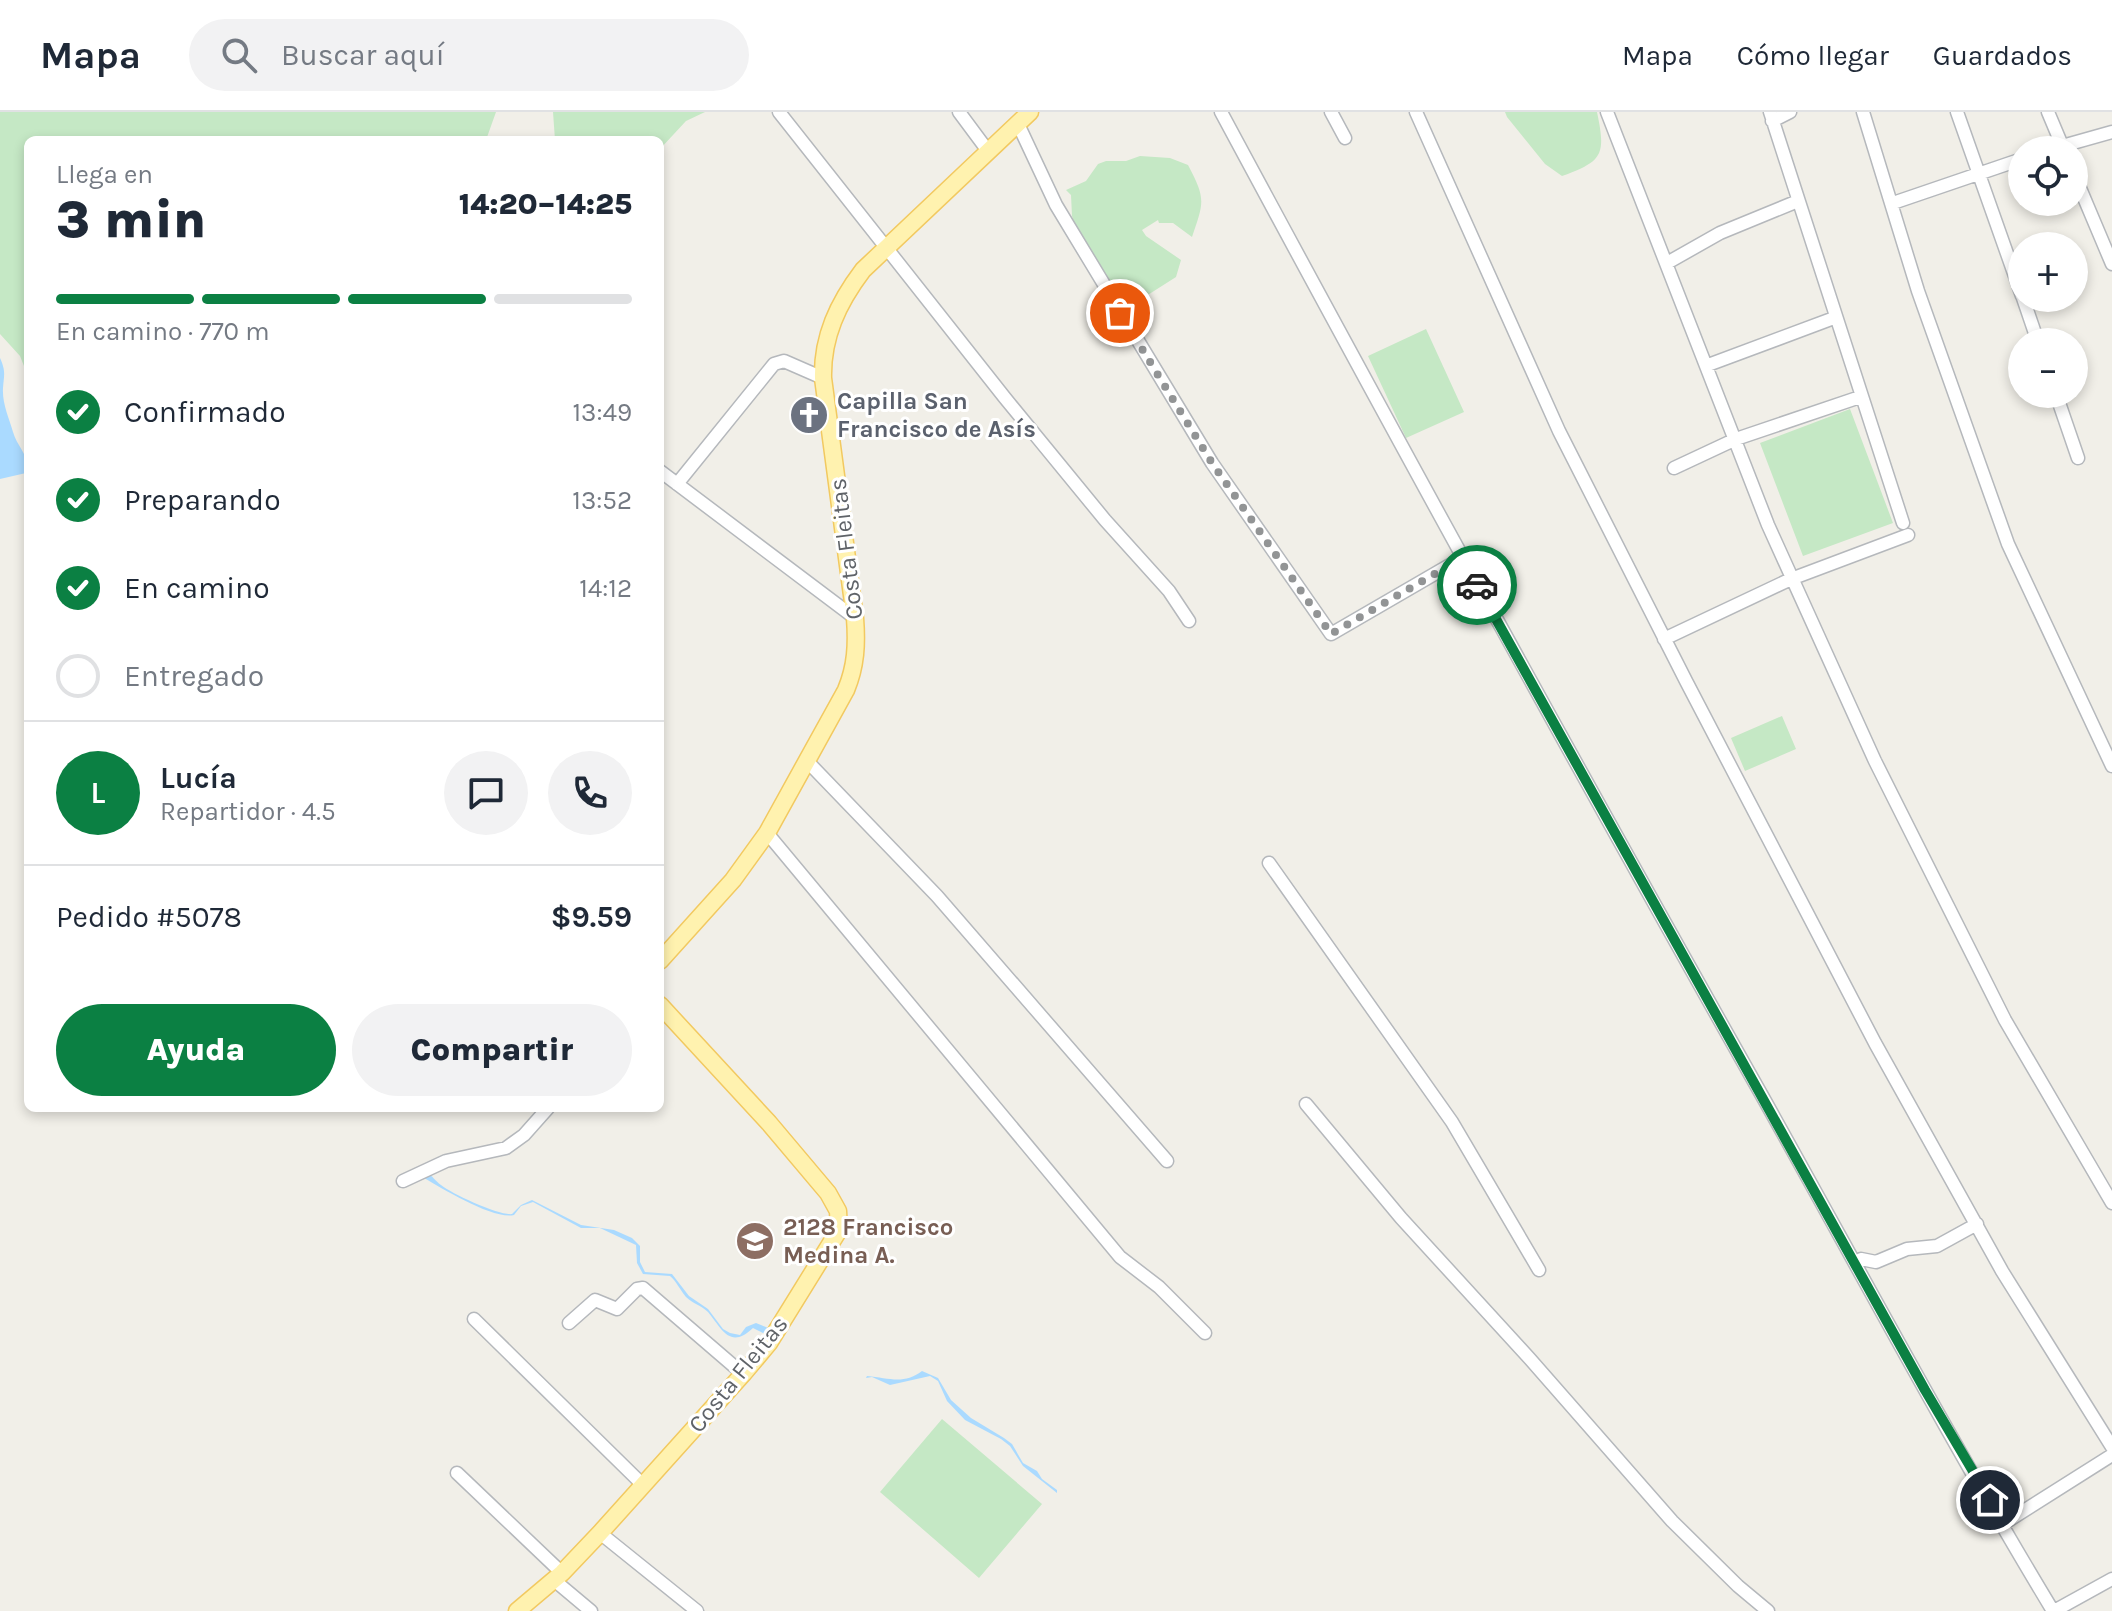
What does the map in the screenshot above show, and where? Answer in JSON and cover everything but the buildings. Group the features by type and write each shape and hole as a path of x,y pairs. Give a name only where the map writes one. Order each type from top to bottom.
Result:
{"main road":[{"name":"Costa Fleitas","path":"664,957 733,880 767,833 851,677 856,657 855,618 823,378 824,345 833,320 854,282 887,247 1030,112"},
{"name":"Costa Fleitas","path":"517,1611 558,1577 600,1533 743,1374 769,1343 839,1230 838,1211 828,1193 769,1123 664,1009"}],"street":[{"path":"779,112 1005,398 1105,520 1169,591 1189,621"},
{"path":"959,112 988,151"},
{"path":"1221,112 1462,558 1855,1262 2054,1611 2112,1579"},
{"path":"1331,112 1345,138"},
{"path":"1416,112 1559,431 1664,639 1875,1043 2002,1271 2112,1447"},
{"path":"1607,112 1791,579 1893,798 2005,1020 2112,1203"},
{"path":"1664,639 1905,529 1834,318 1771,116 1790,112"},
{"path":"1863,112 1918,291 2008,544 2112,766"},
{"path":"1957,112 2008,257"},
{"path":"2048,112 2058,136"},
{"path":"1018,124 1056,205 1212,463 1331,634 1462,558"},
{"path":"2088,140 2112,132"},
{"path":"1893,203 2008,164"},
{"path":"1667,263 1720,233 1798,201"},
{"path":"2088,207 2112,264"},
{"path":"1708,365 1834,318"},
{"path":"677,484 774,364 784,361 823,378"},
{"path":"1674,468 1736,439 1860,397"},
{"path":"2061,408 2078,458"},
{"path":"664,474 855,618"},
{"path":"807,761 937,896 1167,1161"},
{"path":"767,833 1120,1257 1159,1287 1205,1333"},
{"path":"1269,863 1452,1122 1539,1270"},
{"path":"1306,1104 1401,1218 1672,1521 1768,1611"},
{"path":"403,1181 446,1161 506,1148 524,1135 544,1112"},
{"path":"1855,1262 1861,1259 1876,1262 1907,1249 1937,1246 1977,1224"},
{"path":"569,1323 595,1300 617,1309 641,1287 743,1374"},
{"path":"474,1319 643,1485"},
{"path":"2003,1524 2112,1455"},
{"path":"457,1473 591,1611"},
{"path":"600,1533 697,1611"}],"green space":[{"path":"0,112 496,112 487,136 24,136 24,366 20,356 0,334"},
{"path":"553,112 705,112 686,121 664,145 664,136 555,136"},
{"path":"1505,112 1597,112 1601,147 1586,166 1562,176 1545,164"},
{"path":"1140,156 1170,158 1188,165 1201,201 1192,237 1173,223 1159,223 1158,220 1142,230 1181,260 1176,277 1143,298 1118,293 1097,269 1078,236 1072,216 1071,195 1066,190 1086,181 1098,164"},
{"path":"1426,329 1464,412 1406,438 1368,356"},
{"path":"1850,409 1893,523 1803,556 1760,443"},
{"path":"1782,716 1796,749 1745,771 1731,738"},
{"path":"942,1419 1042,1504 979,1578 880,1492"}],"water":[{"path":"0,358 4,370 5,405 24,455 24,473 0,479"},
{"path":"427,1173 455,1194 497,1212 512,1214 521,1205 532,1200 581,1225 614,1230 632,1238 640,1246 640,1262 645,1272 672,1274 689,1296 708,1309 723,1329 740,1335 746,1327 756,1323 771,1329 767,1335 753,1328 738,1337 727,1335 705,1310 686,1297 670,1276 643,1274 637,1263 636,1245 600,1228 581,1228 533,1202 521,1206 514,1215 494,1213 469,1202 424,1178"},
{"path":"922,1371 938,1378 951,1400 971,1418 1012,1444 1023,1463 1037,1471 1057,1493 1023,1466 1010,1446 965,1420 947,1401 938,1381 930,1376 890,1385 872,1377 866,1378 867,1376 902,1379"}],"way so far":[{"path":"1120,313 1212,463 1331,634 1462,558 1477,585"}],"place":[{"name":"Capilla San Francisco de Asís","path":"809,415"},
{"name":"2128 Francisco Medina A.","path":"755,1241"}],"route":[{"path":"1477,585 1925,1390 1990,1500"}]}
